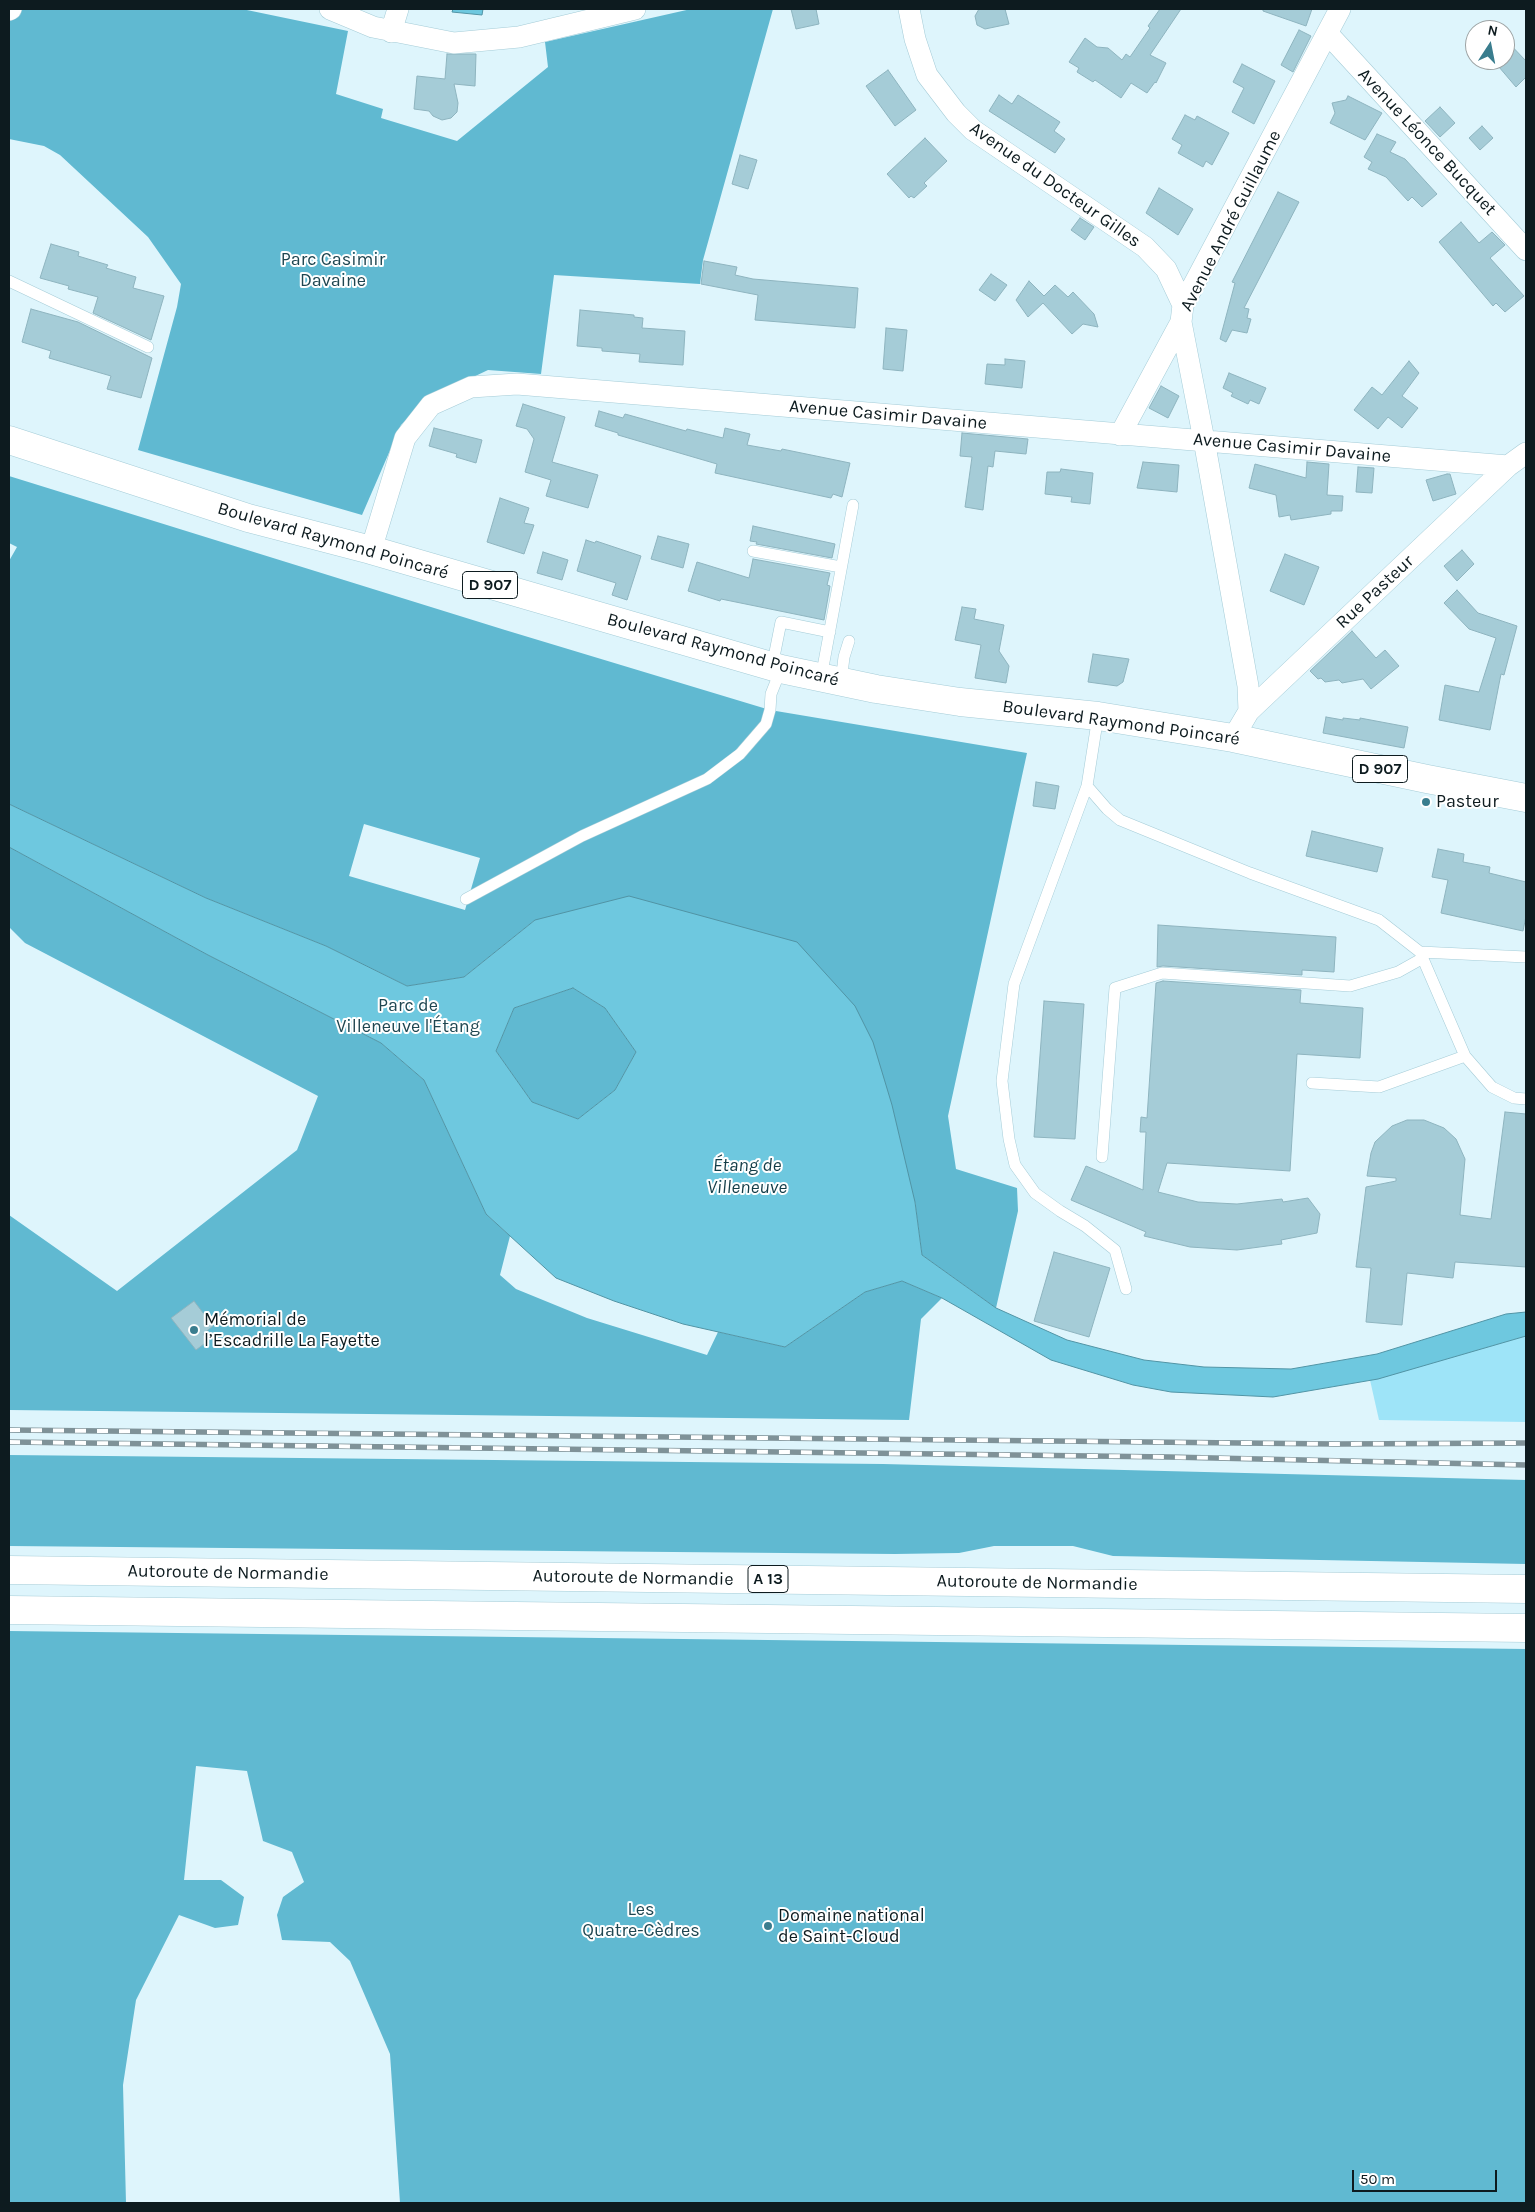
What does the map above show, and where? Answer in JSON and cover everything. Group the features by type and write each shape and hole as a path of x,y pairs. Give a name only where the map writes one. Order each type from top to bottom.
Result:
{"main road":[{"name":"Boulevard Raymond Poincaré","path":"14,443 248,518 371,550 777,668 831,680 960,702 1098,716 1233,738 1526,798"},
{"name":"Autoroute de Normandie","path":"9,1570 1526,1589"},
{"name":"A 13","path":"9,1610 1526,1628"}],"street":[{"path":"330,9 373,27 391,32 454,43 519,37 635,9"},
{"path":"391,32 398,9"},
{"name":"Avenue du Docteur Gilles","path":"909,9 915,39 927,75 956,113 973,130 1145,247 1166,270 1182,314"},
{"name":"Avenue André Guillaume","path":"1249,711 1248,686 1182,314 1340,9"},
{"name":"Avenue Léonce Bucquet","path":"1328,34 1526,250"},
{"path":"1120,435 1182,314"},
{"name":"Avenue Casimir Davaine","path":"371,550 405,438 431,405 471,387 518,384 1508,466"},
{"name":"Rue Pasteur","path":"1233,738 1249,711 1508,466 1526,453"}],"lane":[{"path":"9,281 148,347"},
{"path":"831,680 830,632 853,505"},
{"path":"753,551 842,567"},
{"path":"466,899 582,836 707,779 740,754 766,724 777,668 781,622 830,632"},
{"path":"831,680 844,657 849,641"},
{"path":"1098,716 1086,786 1014,984 1002,1081 1009,1139 1015,1165 1035,1193 1060,1212 1085,1226 1115,1250 1126,1289"},
{"path":"1086,786 1120,820 1250,873 1379,920 1422,955 1465,1056 1492,1087 1514,1098 1526,1099"},
{"path":"1102,1157 1115,988 1162,973 1350,986 1398,972 1422,955 1526,958"},
{"path":"1312,1083 1379,1087 1465,1056"}],"shaded area":[{"path":"1526,1336 1526,1422 1379,1420 1370,1380"}],"green space":[{"name":"Parc Casimir Davaine","path":"24,9 242,9 348,31 336,94 383,109 381,118 457,141 548,67 545,42 691,9 773,9 703,260 700,284 554,275 541,374 488,370 427,399 401,425 362,515 138,450 177,307 181,284 148,237 60,155 44,146 9,139 9,18"},
{"path":"9,476 770,710 1027,753 948,1116 956,1169 1017,1188 1018,1211 996,1308 922,1255 915,1202 535,920 464,977 407,986 326,946 206,898 9,804 9,561 17,547 9,543","holes":["364,824 480,858 465,910 349,876"]},
{"path":"9,847 208,955 381,1043 424,1080 486,1214 510,1236 500,1275 516,1289 587,1318 707,1355 718,1332 785,1347 865,1292 902,1281 942,1298 921,1319 909,1420 9,1410 9,1215 117,1291 297,1150 318,1096 25,943 9,927"},
{"path":"573,988 605,1008 636,1052 615,1090 578,1119 532,1102 496,1051 514,1008"},
{"path":"9,1455 883,1464 1526,1480 1526,1564 1113,1556 1073,1546 994,1546 959,1553 895,1554 9,1546"},
{"name":"Les Quatre-Cèdres","path":"9,1631 1526,1649 1526,2203 400,2203 390,2054 350,1961 330,1942 282,1940 277,1915 283,1897 304,1882 292,1852 263,1841 247,1771 196,1766 184,1880 221,1880 244,1897 238,1925 215,1928 179,1915 136,2000 123,2085 126,2203 9,2203"}],"water":[{"path":"453,9 483,9 482,15 452,12"},
{"name":"Étang de Villeneuve","path":"9,804 206,898 326,946 407,986 464,977 535,920 629,896 797,942 855,1006 873,1042 892,1105 915,1202 922,1255 996,1308 1067,1340 1144,1360 1204,1367 1291,1369 1377,1354 1506,1314 1526,1312 1526,1336 1378,1379 1273,1397 1171,1392 1133,1385 1051,1360 942,1298 902,1281 865,1292 785,1347 683,1324 614,1301 556,1278 486,1214 424,1080 381,1043 208,955 9,847","holes":["573,988 605,1008 636,1052 615,1090 578,1119 532,1102 496,1051 514,1008"]}],"building":[{"path":"791,9 816,9 819,24 796,29"},
{"path":"979,9 1005,9 1009,24 985,29 977,25 975,16"},
{"path":"1160,9 1181,9 1150,55 1166,63 1156,83 1147,93 1131,83 1121,98 1095,80 1093,82 1077,72 1079,68 1069,62 1085,38 1097,47 1108,48 1122,60 1126,54 1130,57 1150,28 1148,26"},
{"path":"1263,9 1312,9 1306,26 1263,11"},
{"path":"1299,30 1311,36 1293,72 1281,65"},
{"path":"1515,49 1526,61 1526,77 1516,87 1502,70 1515,70"},
{"path":"447,54 476,54 475,86 454,84 458,103 457,112 451,118 442,120 433,116 429,111 414,109 417,76 445,79"},
{"path":"1242,64 1275,81 1254,124 1232,112 1244,88 1233,82"},
{"path":"888,70 916,110 895,126 866,86"},
{"path":"999,95 1012,104 1018,95 1060,122 1054,131 1065,139 1055,153 989,111"},
{"path":"1348,96 1382,113 1365,140 1330,123 1335,113 1332,103 1346,100"},
{"path":"1440,107 1455,123 1440,137 1425,121"},
{"path":"1185,115 1195,120 1197,116 1229,133 1212,165 1206,161 1203,167 1178,153 1182,145 1172,139"},
{"path":"1482,126 1493,138 1480,150 1469,138"},
{"path":"1377,134 1396,142 1390,152 1405,159 1437,194 1422,207 1412,197 1408,201 1386,177 1368,169 1372,162 1364,157"},
{"path":"925,138 947,161 924,183 927,186 914,198 911,196 909,198 887,174"},
{"path":"740,155 757,160 748,189 732,184"},
{"path":"1159,188 1193,209 1178,235 1146,213"},
{"path":"1278,192 1299,202 1244,308 1249,309 1247,318 1251,319 1247,333 1232,330 1226,342 1220,339 1235,283 1232,282"},
{"path":"1080,218 1094,227 1085,240 1071,230"},
{"path":"1461,222 1479,243 1492,232 1505,245 1490,258 1524,296 1505,312 1496,303 1493,306 1439,242"},
{"path":"51,244 79,252 78,256 108,265 106,268 136,277 133,288 164,296 151,340 93,313 98,297 68,289 69,286 40,278"},
{"path":"704,261 737,267 735,275 753,279 858,288 855,328 755,320 758,295 701,284"},
{"path":"991,274 1007,285 995,301 979,290"},
{"path":"1029,281 1044,296 1055,285 1068,297 1073,292 1094,314 1098,327 1083,324 1072,334 1043,303 1028,317 1016,300"},
{"path":"31,309 78,322 152,358 141,398 107,389 111,376 49,358 51,351 22,342"},
{"path":"580,310 634,315 634,317 643,318 642,328 685,331 683,365 639,362 640,354 602,351 602,348 577,346"},
{"path":"886,328 907,330 903,371 883,369"},
{"path":"1005,359 1025,361 1022,388 985,384 987,364 1005,365"},
{"path":"1409,361 1419,373 1402,396 1418,408 1402,428 1388,417 1378,429 1354,410 1372,387 1382,395"},
{"path":"1229,373 1266,388 1259,404 1250,400 1248,404 1231,396 1233,393 1223,388"},
{"path":"1161,386 1179,396 1168,418 1149,408"},
{"path":"523,404 565,417 552,462 598,475 588,508 546,496 551,480 525,472 534,439 527,429 516,426"},
{"path":"599,411 623,418 625,414 686,431 687,429 723,438 725,428 750,434 747,445 781,451 782,449 850,463 842,497 833,494 831,498 715,473 717,464 618,435 618,433 595,426"},
{"path":"434,428 482,440 476,463 456,457 457,454 429,446"},
{"path":"962,433 1028,439 1026,454 995,451 993,467 988,466 983,510 965,507 972,457 960,456"},
{"path":"1143,462 1179,465 1177,492 1137,488"},
{"path":"1307,462 1329,464 1327,495 1343,496 1342,511 1331,511 1331,514 1291,520 1290,515 1279,517 1276,495 1249,488 1255,464 1306,478"},
{"path":"1358,467 1374,468 1372,493 1356,492"},
{"path":"1061,469 1093,473 1090,504 1071,502 1072,497 1045,494 1047,472 1060,472"},
{"path":"1450,474 1456,494 1433,501 1426,480"},
{"path":"500,498 529,508 524,523 534,525 524,554 487,542"},
{"path":"753,526 835,544 832,558 756,544 757,542 750,541"},
{"path":"658,536 689,544 683,568 651,559"},
{"path":"586,540 595,543 596,541 641,556 627,600 612,595 616,583 577,571"},
{"path":"1462,550 1474,564 1457,581 1444,566"},
{"path":"543,552 568,560 562,580 537,573"},
{"path":"1285,554 1319,567 1304,605 1270,591"},
{"path":"753,559 830,573 827,585 830,586 824,620 721,599 720,601 688,591 697,562 749,578"},
{"path":"1457,590 1478,613 1517,626 1504,675 1501,674 1490,730 1439,720 1445,685 1479,692 1496,638 1469,629 1444,603"},
{"path":"962,607 976,609 974,619 1004,625 999,651 1009,666 1006,683 975,678 981,645 955,640"},
{"path":"1352,631 1376,658 1385,650 1399,666 1371,689 1363,679 1342,683 1339,680 1325,682 1321,678 1318,679 1310,671"},
{"path":"1093,654 1129,659 1123,682 1117,686 1088,682"},
{"path":"1326,717 1343,720 1343,718 1360,720 1360,718 1408,727 1404,748 1323,733"},
{"path":"1036,782 1059,786 1055,809 1033,806"},
{"path":"1312,831 1383,848 1377,872 1306,856"},
{"path":"1438,849 1464,854 1463,862 1490,867 1489,873 1526,882 1526,916 1523,931 1441,913 1448,880 1432,877"},
{"path":"1158,925 1336,937 1334,972 1302,970 1302,975 1157,967"},
{"path":"1163,981 1301,990 1300,1003 1363,1008 1360,1058 1297,1054 1290,1171 1167,1163 1158,1192 1198,1202 1237,1204 1282,1199 1283,1202 1308,1198 1320,1214 1317,1233 1281,1240 1282,1244 1237,1250 1190,1247 1144,1236 1146,1232 1071,1200 1086,1166 1143,1190 1146,1132 1140,1132 1141,1117 1147,1118 1156,983"},
{"path":"1044,1001 1084,1004 1075,1139 1034,1137"},
{"path":"1505,1112 1526,1114 1526,1267 1455,1262 1453,1278 1407,1273 1402,1325 1366,1322 1371,1268 1356,1267 1366,1187 1396,1181 1396,1178 1367,1176 1375,1142 1392,1126 1407,1120 1424,1120 1444,1128 1456,1139 1465,1159 1460,1215 1491,1219"},
{"path":"1054,1252 1110,1268 1089,1337 1034,1321"},
{"name":"Mémorial de l’Escadrille La Fayette","path":"194,1301 213,1326 203,1334 208,1341 196,1350 171,1318"}],"railway":[{"path":"9,1430 1336,1444 1526,1443"},
{"path":"9,1442 1169,1457 1526,1465"}],"place":[{"name":"Pasteur","path":"1426,802"},
{"name":"Mémorial de l’Escadrille La Fayette","path":"194,1330"},
{"name":"Domaine national de Saint-Cloud","path":"768,1926"}],"park label":[{"name":"Parc de Villeneuve l'Étang","path":"408,1016"}]}
